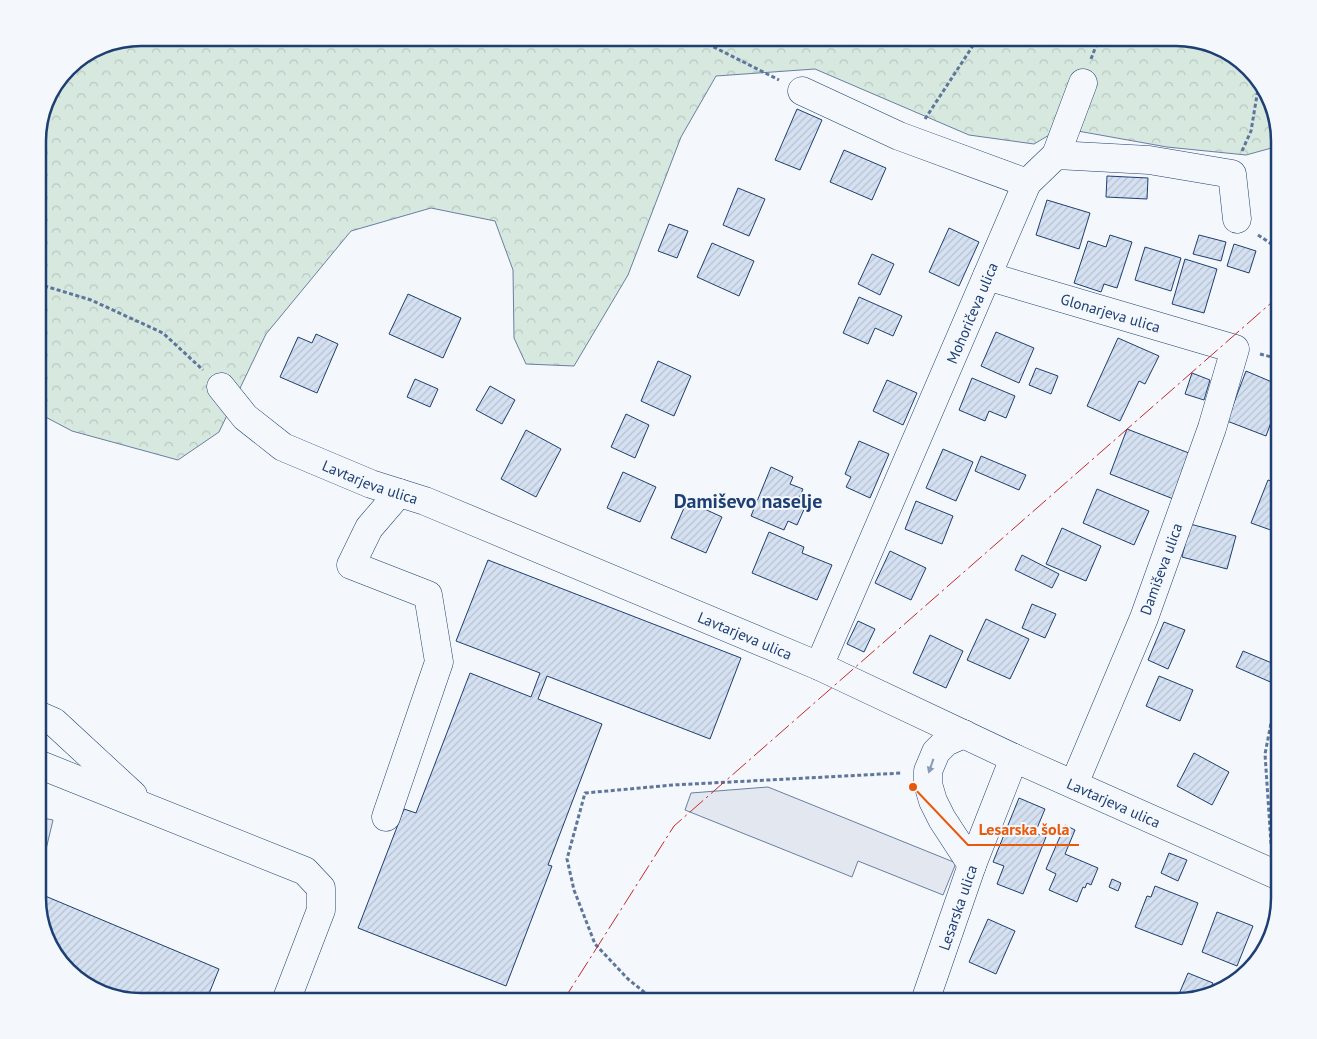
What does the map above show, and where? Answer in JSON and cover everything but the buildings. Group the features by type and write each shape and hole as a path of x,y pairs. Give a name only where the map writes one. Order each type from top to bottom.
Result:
{"street":[{"path":"802,91 911,141 1027,183 1056,155 1083,84"},
{"path":"1056,155 1149,160 1232,174 1237,219"},
{"name":"Mohoričeva ulica","path":"819,666 1027,183"},
{"name":"Glonarjeva ulica","path":"988,276 1235,349"},
{"name":"Damiševa ulica","path":"1074,784 1144,618 1212,428 1235,349"},
{"name":"Lavtarjeva ulica","path":"221,387 245,417 283,447 371,484 426,501 819,666 1014,758 1271,873"},
{"path":"386,817 439,662 428,595 352,565 369,528 399,493"},
{"path":"46,718 54,722 145,806"},
{"path":"964,734 946,742 936,752 928,771 928,784 933,801 942,819 972,865"},
{"name":"Lesarska ulica","path":"928,993 972,865 1014,758"},
{"path":"46,767 305,871 321,888 321,910 289,993"}],"path":[{"path":"712,46 802,91"},
{"path":"911,141 973,46"},
{"path":"1232,174 1252,131 1258,93"},
{"path":"46,286 91,300 163,333 221,387"},
{"path":"1271,725 1265,754 1271,815"},
{"path":"645,993 628,979 595,944 574,890 567,859 585,793 673,785 928,771"}],"green space":[{"path":"135,46 1182,46 1212,53 1239,70 1258,94 1268,116 1271,148 1246,155 1167,147 1061,128 1034,144 969,135 815,69 716,76 681,137 628,275 574,366 526,364 514,338 513,270 495,221 431,208 351,231 266,334 219,432 178,460 72,431 46,417 46,135 51,110 62,88 70,78 88,62 116,49"}],"shaded area":[{"path":"768,787 956,863 943,895 858,861 852,877 685,810 691,793"},
{"path":"46,819 53,820 46,849"}],"power":[{"path":"568,993 674,826 1271,303"}],"place":[{"name":"Lesarska šola","path":"913,787"}],"district":[{"name":"Damiševo naselje","path":"748,501"}]}
